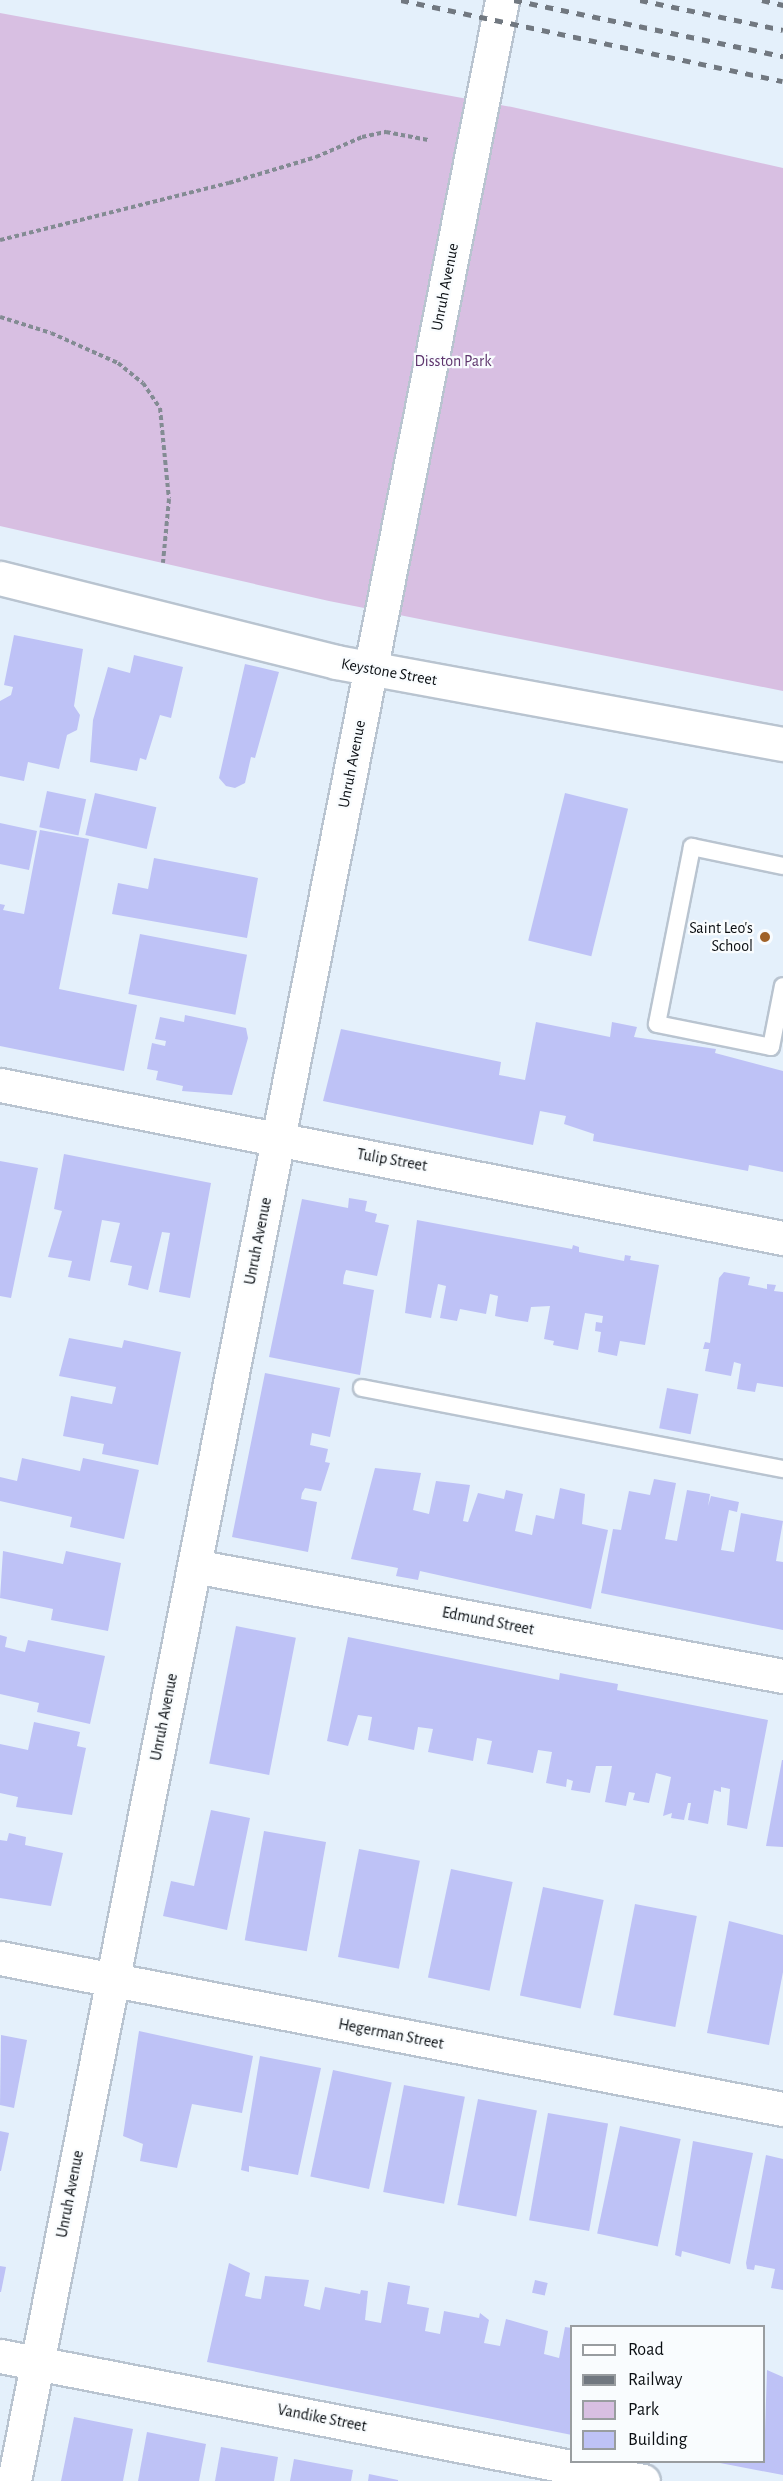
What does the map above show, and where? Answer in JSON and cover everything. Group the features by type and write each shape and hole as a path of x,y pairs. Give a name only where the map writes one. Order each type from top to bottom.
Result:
{"street":[{"name":"Unruh Avenue","path":"14,2481 502,0"},
{"name":"Keystone Street","path":"0,578 371,669 783,744"},
{"name":"Tulip Street","path":"0,1085 783,1238"},
{"name":"Edmund Street","path":"194,1566 783,1676"},
{"name":"Hegerman Street","path":"0,1958 783,2109"},
{"name":"Vandike Street","path":"0,2356 643,2481"}],"lane":[{"path":"783,866 692,847 657,1024 771,1047 783,986"},
{"path":"362,1388 783,1469"}],"path":[{"path":"0,240 229,183 316,157 362,137 386,132 428,140"},
{"path":"0,317 51,333 118,363 143,383 160,408 169,499 163,563"}],"green space":[{"name":"Disston Park","path":"0,13 512,107 783,168 783,691 329,601 0,526"}],"building":[{"path":"14,635 83,649 74,706 80,715 77,730 67,735 59,769 28,762 24,781 0,776 0,701 11,695 13,687 4,685"},
{"path":"134,655 183,667 171,718 160,715 146,760 140,758 137,771 90,762 93,720 108,667 130,673"},
{"path":"245,664 279,672 255,758 251,757 245,783 235,788 226,786 219,778"},
{"path":"47,791 86,799 78,836 39,827"},
{"path":"95,793 156,807 147,849 85,835"},
{"path":"565,793 628,809 591,956 528,940"},
{"path":"0,823 37,831 29,870 0,864"},
{"path":"40,830 89,839 59,989 137,1005 124,1071 0,1046 0,904 5,905 3,910 24,914"},
{"path":"154,858 258,878 247,938 112,914 118,883 148,889"},
{"path":"140,934 247,955 235,1015 128,994"},
{"path":"185,1015 246,1028 248,1038 232,1095 182,1091 183,1086 156,1080 158,1071 147,1069 152,1043 165,1046 166,1041 155,1039 160,1017 184,1022"},
{"path":"536,1022 610,1037 612,1022 637,1027 634,1037 716,1049 715,1053 783,1071 783,1172 749,1165 748,1171 593,1141 594,1134 564,1124 566,1116 540,1111 533,1145 323,1101 341,1029 501,1062 499,1075 525,1080"},
{"path":"64,1154 211,1183 190,1298 159,1292 170,1233 162,1232 148,1290 128,1285 132,1266 110,1262 120,1223 102,1220 90,1281 68,1277 72,1261 48,1257 62,1211 54,1209"},
{"path":"0,1161 38,1168 11,1298 0,1296"},
{"path":"349,1198 367,1201 365,1211 377,1214 375,1222 389,1225 377,1276 346,1270 344,1276 343,1284 374,1290 360,1375 269,1357 302,1199 348,1208"},
{"path":"417,1220 572,1249 573,1245 579,1247 579,1252 624,1261 625,1255 631,1256 630,1260 659,1265 645,1345 620,1341 617,1356 598,1352 601,1332 595,1331 596,1322 602,1323 603,1316 585,1313 578,1350 553,1345 554,1341 544,1339 550,1306 531,1307 528,1322 509,1319 495,1316 498,1296 490,1294 486,1314 460,1309 457,1321 440,1318 446,1286 438,1284 431,1318 405,1313"},
{"path":"724,1272 750,1277 748,1285 767,1289 767,1284 776,1285 774,1291 783,1292 783,1387 757,1383 755,1392 737,1389 741,1364 734,1362 731,1376 705,1371 709,1349 703,1349 705,1342 710,1343 719,1278"},
{"path":"69,1338 122,1348 124,1340 181,1352 158,1465 102,1454 104,1444 63,1436 71,1396 112,1404 116,1387 59,1376"},
{"path":"265,1373 340,1388 330,1437 312,1433 310,1445 328,1449 325,1462 330,1463 321,1491 305,1488 302,1493 301,1499 317,1502 308,1552 232,1537"},
{"path":"667,1388 698,1394 691,1434 659,1428"},
{"path":"22,1458 80,1471 83,1458 139,1470 124,1539 70,1527 72,1517 0,1501 0,1477 17,1481"},
{"path":"375,1468 421,1473 413,1510 429,1514 436,1481 470,1485 463,1521 468,1522 478,1493 504,1499 506,1490 523,1494 515,1531 532,1535 536,1515 554,1519 560,1488 585,1494 582,1524 608,1530 591,1609 420,1571 418,1580 396,1576 398,1568 351,1559"},
{"path":"654,1479 676,1483 665,1539 677,1541 687,1490 710,1494 708,1506 711,1496 739,1502 737,1512 729,1510 721,1550 734,1552 741,1513 783,1521 776,1561 783,1562 783,1630 601,1593 613,1529 621,1530 629,1491 650,1495"},
{"path":"3,1551 63,1564 66,1551 121,1563 108,1631 51,1620 53,1609 0,1598"},
{"path":"236,1626 296,1638 269,1775 209,1763"},
{"path":"0,1635 7,1637 5,1647 25,1652 28,1640 105,1656 90,1724 37,1712 39,1703 0,1694"},
{"path":"348,1637 559,1680 560,1673 618,1684 617,1690 768,1720 747,1829 727,1825 730,1789 721,1787 721,1792 714,1790 708,1824 688,1820 691,1803 688,1803 684,1820 671,1818 672,1813 663,1816 671,1777 656,1773 649,1803 633,1800 635,1793 629,1792 626,1806 605,1802 612,1766 596,1766 590,1793 571,1790 573,1781 567,1779 566,1787 546,1783 552,1752 538,1750 533,1773 487,1764 492,1741 477,1738 473,1761 428,1752 433,1729 418,1727 414,1750 368,1740 372,1717 358,1715 348,1746 327,1741"},
{"path":"34,1722 80,1732 77,1746 86,1748 72,1815 16,1807 18,1797 0,1793 0,1744 28,1750"},
{"path":"782,1760 783,1847 766,1846"},
{"path":"211,1810 250,1818 227,1930 163,1916 171,1881 194,1886"},
{"path":"264,1831 326,1842 307,1951 245,1940"},
{"path":"9,1833 26,1837 25,1845 63,1853 51,1906 0,1898 0,1840 7,1841"},
{"path":"359,1849 420,1861 399,1969 338,1957"},
{"path":"451,1869 513,1882 490,1991 428,1978"},
{"path":"543,1887 604,1900 581,2008 520,1996"},
{"path":"635,1904 697,1916 675,2027 613,2015"},
{"path":"729,1921 783,1935 783,1972 769,2045 707,2033"},
{"path":"139,2031 253,2056 242,2113 192,2104 177,2168 140,2161 143,2144 123,2136"},
{"path":"1,2035 27,2040 14,2108 0,2105"},
{"path":"260,2056 321,2068 298,2175 249,2166 249,2172 241,2170"},
{"path":"333,2070 392,2082 369,2189 310,2177"},
{"path":"404,2085 465,2097 444,2204 383,2192"},
{"path":"478,2099 537,2110 516,2216 457,2205"},
{"path":"548,2113 608,2124 589,2231 529,2220"},
{"path":"620,2126 681,2139 658,2246 597,2234"},
{"path":"0,2131 9,2133 1,2171 0,2171"},
{"path":"693,2141 753,2153 730,2264 682,2251 681,2257 675,2255"},
{"path":"766,2155 783,2159 783,2290 771,2288 775,2269 755,2265 754,2270 747,2269 746,2263"},
{"path":"229,2263 250,2273 245,2296 253,2298 261,2299 265,2276 309,2280 304,2306 320,2310 325,2287 360,2294 361,2290 368,2291 365,2320 381,2323 388,2282 410,2286 407,2304 429,2308 425,2331 440,2334 444,2311 479,2318 480,2313 489,2320 484,2343 500,2346 506,2319 548,2331 544,2354 559,2358 565,2327 570,2328 570,2435 207,2362"},
{"path":"0,2266 6,2267 1,2292 0,2292"},
{"path":"535,2280 548,2283 545,2296 532,2293"},
{"path":"767,2370 783,2377 783,2475 720,2463 765,2463"},
{"path":"74,2417 133,2429 123,2481 61,2481"},
{"path":"147,2432 206,2444 199,2481 138,2481"},
{"path":"221,2447 278,2457 274,2481 215,2481"},
{"path":"294,2459 353,2470 351,2481 290,2481"},
{"path":"369,2474 398,2480 398,2481 368,2481"}],"railway":[{"path":"401,0 783,81"},
{"path":"514,0 783,56"},
{"path":"640,0 783,30"},
{"path":"762,0 783,5"}],"place":[{"name":"Saint Leo's School","path":"765,937"}]}
